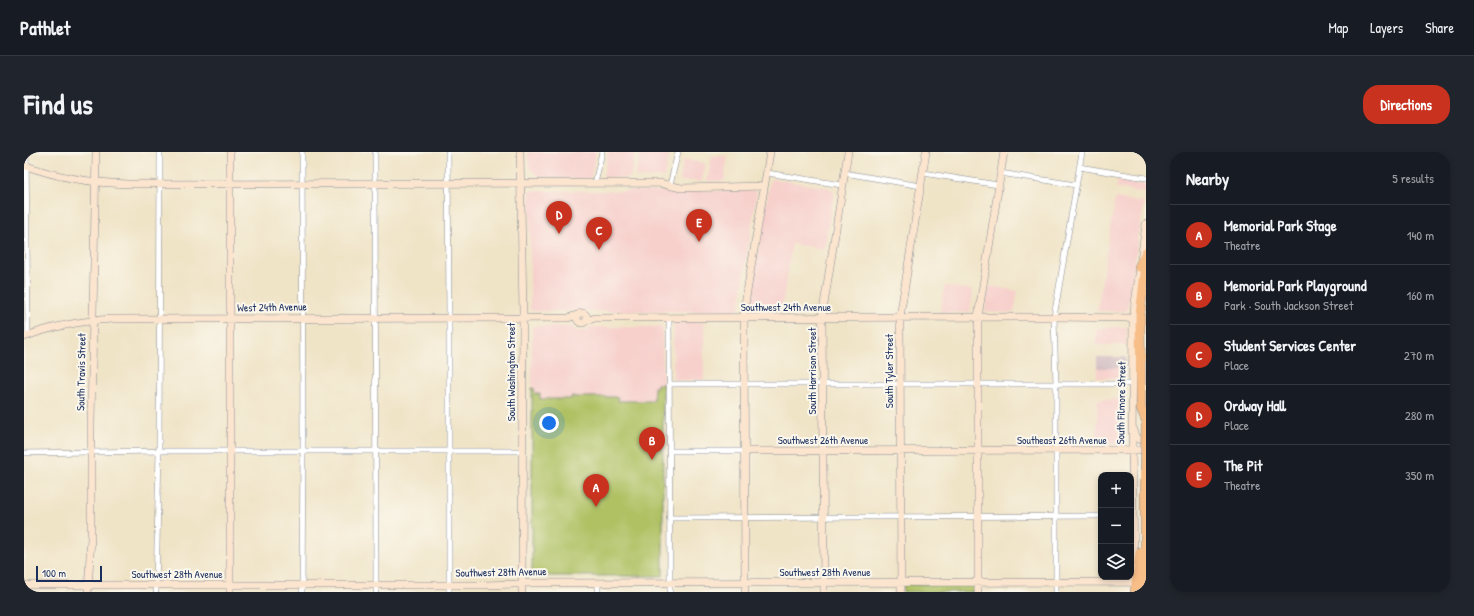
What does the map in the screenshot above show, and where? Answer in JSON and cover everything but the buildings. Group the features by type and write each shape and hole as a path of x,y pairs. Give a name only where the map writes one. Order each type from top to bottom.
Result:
{"highway":[{"path":"1146,252 1143,266 1140,315 1141,408 1146,420"},
{"path":"1144,592 1146,416"},
{"path":"1135,592 1141,538 1145,525"}],"main road":[{"name":"South Travis Street","path":"88,589 91,537 96,152"},
{"path":"230,152 230,588"},
{"name":"South Washington Street","path":"520,152 523,318 522,592"},
{"path":"745,592 744,318 770,152"},
{"name":"South Harrison Street","path":"824,592 822,317 848,152"},
{"name":"South Tyler Street","path":"901,592 900,317 926,152"},
{"path":"978,592 978,317 1004,152"},
{"path":"25,165 72,179 96,183 230,185 659,183 681,188 764,186"},
{"name":"South Filmore Street","path":"1132,508 1133,318 1143,266 1146,224"},
{"name":"Southwest 24th Avenue","path":"523,318 568,318 582,320 595,318 822,317 1133,318"},
{"name":"West 24th Avenue","path":"26,336 58,327 112,318 523,318"},
{"path":"1132,424 1137,438 1146,442"},
{"name":"Southeast 26th Avenue","path":"978,450 1146,450"},
{"name":"Southwest 26th Avenue","path":"745,451 978,450"},
{"path":"1132,468 1139,462 1146,462"},
{"name":"South Filmore Street","path":"1131,592 1134,561 1133,544"},
{"name":"Southwest 28th Avenue","path":"24,585 88,589 302,588 376,584 670,582 1132,582"}],"street":[{"path":"26,152 26,336"},
{"path":"157,588 160,152"},
{"path":"302,152 302,588"},
{"path":"376,152 376,592"},
{"path":"448,152 449,592"},
{"path":"595,183 602,152"},
{"path":"670,185 678,152"},
{"path":"1056,592 1056,384 1054,317 1082,152"},
{"path":"1079,167 1146,178"},
{"path":"767,173 842,185"},
{"path":"844,173 921,186"},
{"path":"923,173 998,185"},
{"path":"1000,173 1076,185"},
{"path":"669,318 670,592"},
{"path":"669,384 1132,384"},
{"path":"24,453 159,451 522,451"},
{"name":"Southwest 26th Avenue","path":"669,451 745,451"},
{"path":"669,518 1098,516"},
{"path":"598,583 598,592"}],"shaded area":[{"path":"528,152 596,152 591,177 586,179 562,179 554,177 541,177 531,170 528,161"},
{"path":"608,152 636,152 630,178 603,178"},
{"path":"641,152 670,152 664,177 635,178"},
{"path":"712,156 728,156 724,181 707,181"},
{"path":"684,159 706,164 702,181 681,181 680,179"},
{"path":"772,179 830,188 834,193 824,249 792,244 781,312 750,312 748,310 770,181"},
{"path":"1118,180 1146,185 1146,193 1116,188"},
{"path":"530,191 757,191 739,309 736,311 532,311 530,308"},
{"path":"1115,198 1144,203 1127,311 1097,311"},
{"path":"945,286 973,290 970,311 968,313 940,312"},
{"path":"989,286 1018,291 1014,313 985,311"},
{"path":"674,322 704,322 704,380 673,380"},
{"path":"532,326 573,327 575,331 587,331 590,327 662,327 663,384 658,384 654,401 618,401 618,397 540,399 534,394 534,388 532,388"},
{"path":"1127,327 1126,345 1096,345 1097,328"},
{"path":"1097,357 1126,357 1126,368 1097,368"},
{"path":"1097,368 1126,368 1126,378 1097,378"},
{"path":"1126,399 1125,444 1097,444 1097,400"}],"green space":[{"path":"657,384 663,384 663,576 532,576 532,388 534,388 535,394 540,394 540,399 571,399 571,397 618,397 618,401 653,401 654,387 657,387"},
{"path":"903,584 975,584 975,592 903,592"}],"place":[{"name":"Ordway Hall","path":"559,234"},
{"name":"The Pit","path":"699,242"},
{"name":"Student Services Center","path":"599,250"},
{"name":"Memorial Park Playground","path":"652,460"},
{"name":"Memorial Park Stage","path":"596,507"}]}
